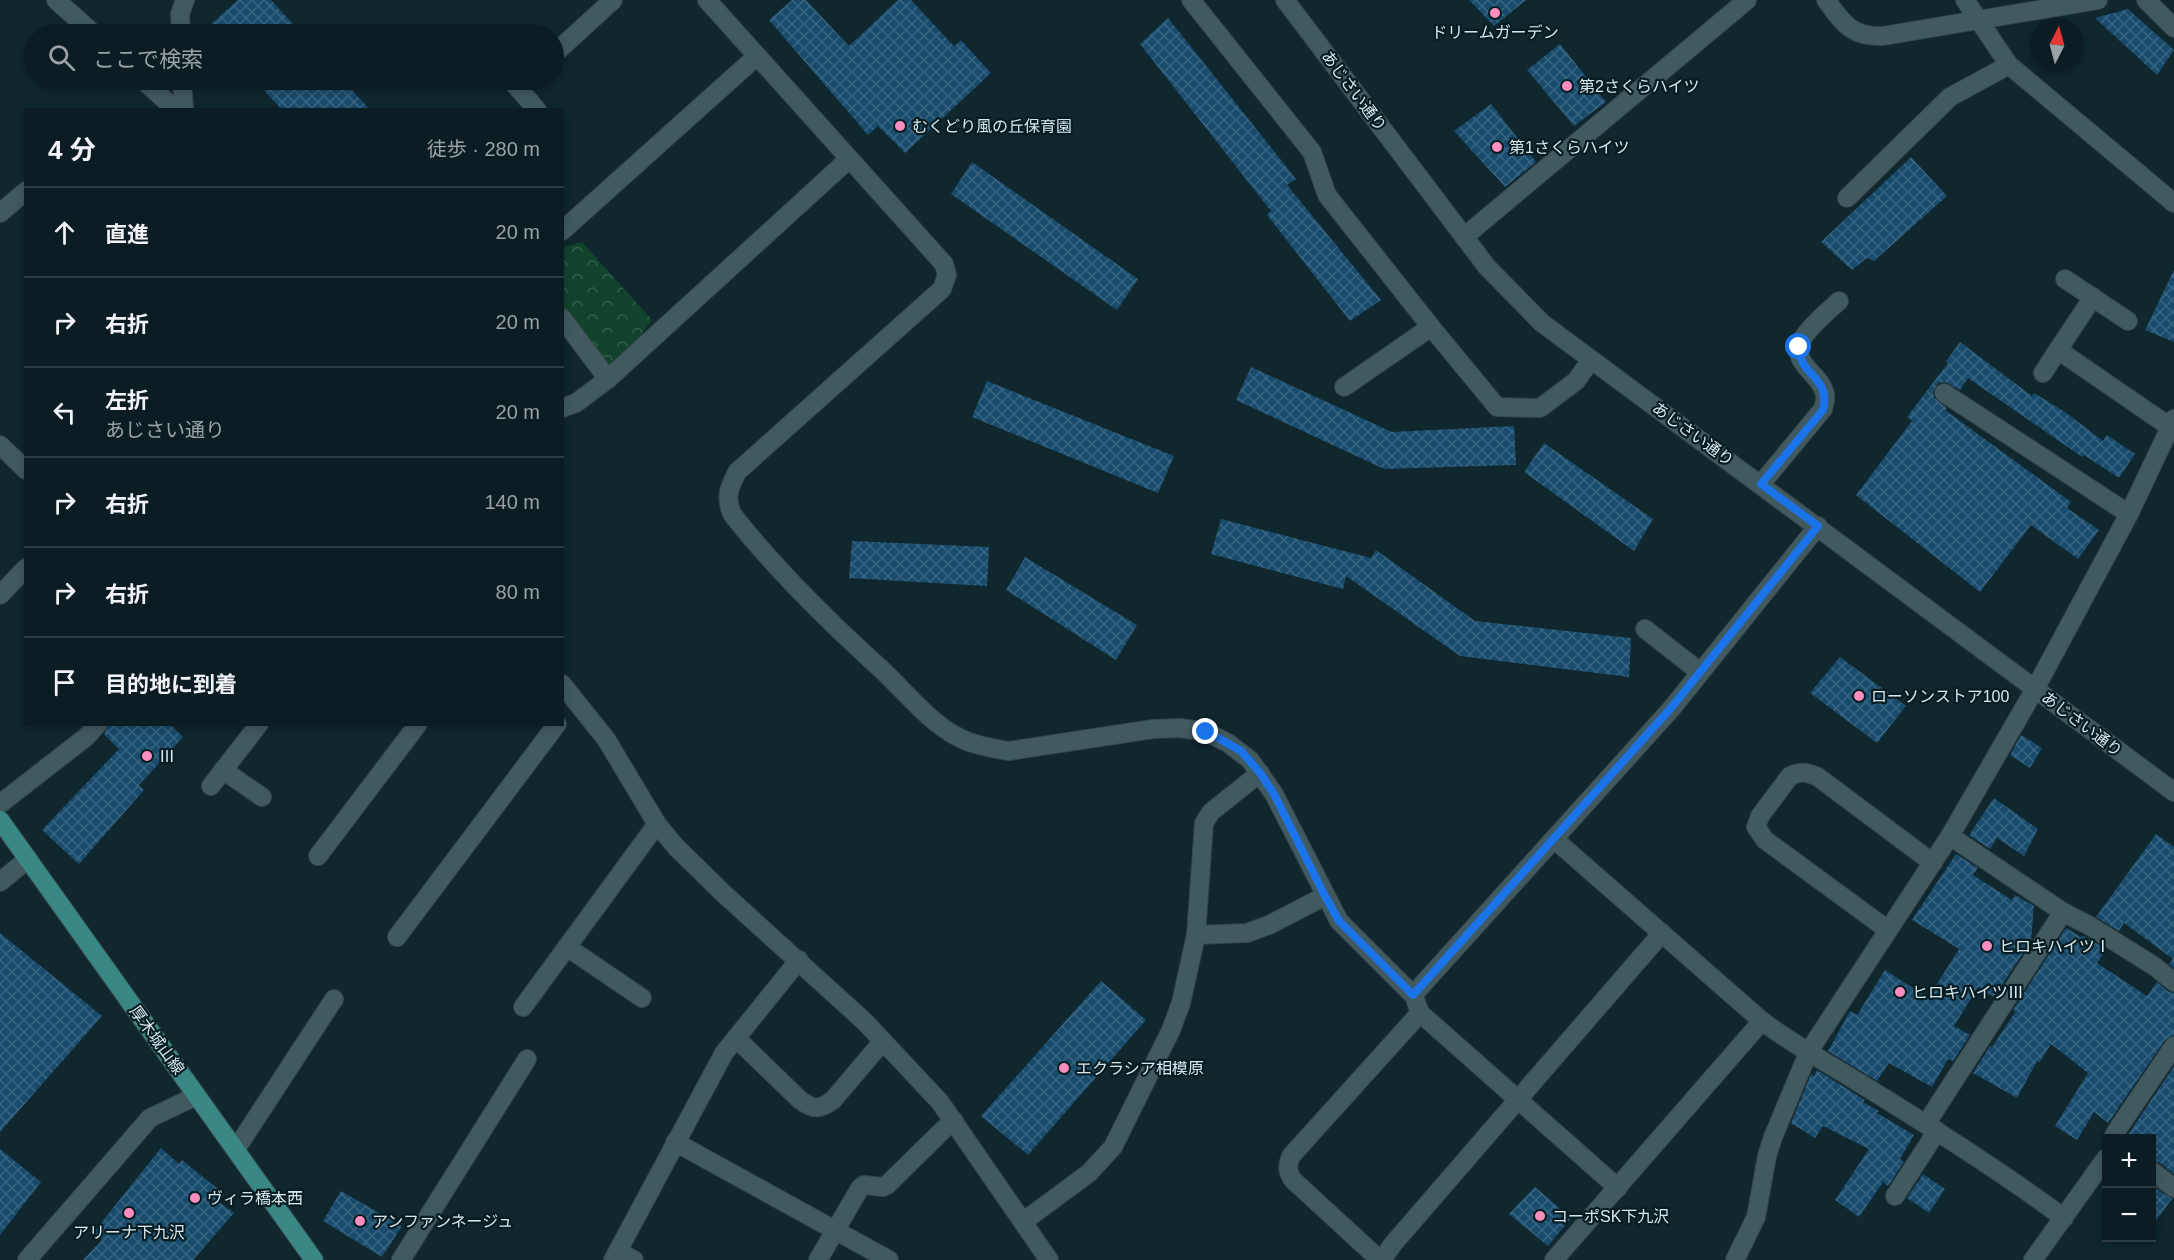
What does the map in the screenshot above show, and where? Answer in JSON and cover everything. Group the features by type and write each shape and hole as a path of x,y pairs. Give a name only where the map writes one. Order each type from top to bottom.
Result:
{"main road":[{"name":"厚木城山線","path":"0,820 314,1260"}],"street":[{"path":"56,0 83,24"},
{"path":"166,0 183,7 182,24"},
{"path":"564,45 613,0"},
{"path":"706,0 944,264 947,275 942,289 737,472 727,495 732,514 786,576 864,655 931,718 956,736 988,748 1009,752 1154,729 1194,730 1218,738 1241,751 1274,794 1339,921 1413,995 1420,1013 1618,1188"},
{"path":"1191,0 1312,152 1328,195 1497,407 1540,408 1576,381 1591,360"},
{"name":"あじさい通り","path":"1285,0 1487,267 1542,323 2174,792"},
{"path":"1464,237 1747,0"},
{"path":"1826,0 1845,26 1858,33 1871,36 1883,36 2098,0"},
{"path":"1965,0 2009,65 2174,203"},
{"path":"2146,0 2174,28"},
{"path":"564,229 757,56"},
{"path":"1847,198 1950,97 2009,65"},
{"path":"154,90 174,108"},
{"path":"183,90 184,108"},
{"path":"523,90 536,108"},
{"path":"564,407 576,404 608,379 849,159"},
{"path":"0,213 24,192"},
{"path":"2065,279 2128,321"},
{"path":"2043,373 2092,297"},
{"path":"1761,484 1823,410 1826,394 1823,387 1802,363 1799,347 1803,338 1839,301"},
{"path":"564,321 608,379"},
{"path":"1344,387 1431,327"},
{"path":"1735,1260 1756,1217 1767,1156 1773,1137 1809,1051 1950,836 2034,689 2128,514 2172,423 2058,350"},
{"path":"1944,393 2128,514"},
{"path":"0,445 24,468"},
{"path":"1413,995 1671,708 1818,526"},
{"path":"0,595 24,569"},
{"path":"1645,628 1700,672"},
{"path":"564,686 606,739 657,824 676,847 883,1041 954,1121 1049,1260"},
{"path":"564,714 576,699"},
{"path":"0,804 86,737 96,726"},
{"path":"211,786 257,726"},
{"path":"318,856 416,726"},
{"path":"397,937 555,726"},
{"path":"223,770 262,797"},
{"path":"1888,930 1765,840 1756,827 1760,816 1790,776 1797,772 1807,772 1818,777 1933,863"},
{"path":"1024,1221 1089,1173 1113,1147 1171,1030 1181,1003 1196,935 1204,823 1210,812 1260,773"},
{"path":"523,1007 657,824"},
{"path":"1950,836 2063,912 2154,966 2174,982"},
{"path":"1554,839 1762,1021 1788,1041 1809,1051 2020,1185 2064,1218"},
{"path":"0,882 28,859"},
{"path":"1196,935 1247,933 1269,925 1325,896"},
{"path":"1895,1196 1931,1128 2063,912"},
{"path":"1420,1013 1288,1163 1288,1172 1293,1180 1381,1260 1662,933"},
{"path":"567,947 642,998"},
{"path":"634,1260 615,1256 675,1142 724,1053 799,960"},
{"path":"236,1149 334,999"},
{"path":"1554,1260 1762,1021"},
{"path":"736,1038 800,1100 811,1108 817,1109 823,1108 832,1100 883,1041"},
{"path":"2116,1134 2174,1046"},
{"path":"400,1260 527,1059"},
{"path":"27,1260 150,1118 196,1096"},
{"path":"818,1260 860,1188 864,1185 878,1187 887,1185 954,1121"},
{"path":"675,1142 889,1260"},
{"path":"2033,1260 2102,1164"},
{"path":"2156,1175 2174,1188"}],"green space":[{"path":"582,242 652,320 608,379 564,319 564,247"}],"building":[{"path":"238,0 271,0 293,24 211,24"},
{"name":"むくどり風の丘保育園","path":"792,0 806,0 849,46 898,0 911,0 954,46 961,40 991,73 905,153 878,126 868,135 769,20"},
{"name":"ドリームガーデン","path":"1469,0 1526,0 1494,26"},
{"path":"2128,9 2174,50 2157,75 2095,18"},
{"path":"1168,18 1296,179 1287,185 1381,300 1350,321 1267,215 1271,211 1140,44"},
{"name":"第2さくらハイツ","path":"1560,44 1606,102 1574,126 1527,70"},
{"path":"264,90 352,90 368,108 280,108"},
{"name":"第1さくらハイツ","path":"1491,104 1536,162 1505,187 1454,131"},
{"path":"1911,157 1947,196 1874,261 1867,258 1852,270 1821,242"},
{"path":"972,162 1138,279 1117,310 951,194"},
{"path":"2174,270 2174,342 2145,330"},
{"path":"1960,342 2032,396 2034,393 2065,412 2103,441 2107,435 2135,454 2119,478 2084,455 2082,457 1968,378 1960,390 1945,382 1938,383 1933,392 1934,398 1947,408 1945,410 2071,502 2067,508 2099,530 2078,559 2031,525 1980,592 1856,495 1912,421 1907,417 1948,363 1946,361"},
{"path":"1251,367 1392,432 1514,426 1516,465 1384,469 1236,400"},
{"path":"987,381 1174,456 1158,493 972,417"},
{"path":"1544,443 1653,519 1634,551 1524,472"},
{"path":"1221,519 1371,558 1376,550 1475,621 1631,638 1629,677 1460,656 1346,576 1343,589 1211,554"},
{"path":"852,541 989,547 987,586 849,578"},
{"path":"1025,557 1137,625 1116,660 1006,590"},
{"path":"1840,657 1906,706 1877,743 1810,693"},
{"path":"108,726 172,726 183,737 139,785 144,790 79,864 42,830 119,749 104,734"},
{"path":"2021,735 2042,748 2030,768 2010,755"},
{"path":"1994,798 2038,829 2024,856 1997,838 1990,849 1969,835"},
{"path":"2156,834 2174,847 2174,968 2169,964 2173,959 2124,923 2119,931 2096,917"},
{"path":"1956,854 1978,868 1973,875 2012,900 2015,895 2034,906 2031,941 1994,997 1978,987 1954,1026 1970,1035 1953,1061 1948,1059 1932,1087 1889,1063 1877,1081 1828,1051 1850,1011 1857,1015 1885,970 1928,998 1959,949 1912,920"},
{"path":"2066,928 2106,949 2097,963 2147,996 2157,982 2167,991 2174,993 2174,1035 2165,1040 2108,1123 2094,1112 2077,1140 2055,1126 2088,1073 2051,1044 2039,1063 2037,1061 2017,1098 1973,1073 2016,1011 2013,1010"},
{"path":"0,933 102,1016 0,1132"},
{"name":"エクラシア相模原","path":"1101,981 1146,1020 1028,1155 981,1116"},
{"path":"2174,1066 2174,1174 2156,1161 2156,1134 2128,1134"},
{"path":"1817,1070 1865,1100 1863,1102 1879,1111 1877,1113 1914,1135 1900,1159 1904,1162 1888,1186 1883,1182 1859,1217 1835,1200 1869,1149 1823,1126 1815,1138 1791,1123 1811,1074 1814,1076"},
{"path":"161,1148 179,1164 182,1160 224,1194 219,1202 234,1213 193,1260 83,1260 102,1240 93,1233"},
{"path":"0,1149 41,1182 0,1235"},
{"path":"1923,1174 1945,1189 1929,1213 1907,1198"},
{"name":"コーポSK下九沢","path":"1535,1187 1571,1218 1548,1246 1509,1214"},
{"path":"2156,1188 2172,1199 2156,1220"},
{"path":"341,1191 402,1226 382,1257 323,1221"}],"place":[{"name":"ドリームガーデン","path":"1495,13"},
{"name":"第2さくらハイツ","path":"1567,86"},
{"name":"むくどり風の丘保育園","path":"900,126"},
{"name":"第1さくらハイツ","path":"1497,147"},
{"name":"ローソンストア100","path":"1859,696"},
{"name":"Ⅲ","path":"147,756"},
{"name":"ヒロキハイツⅠ","path":"1987,946"},
{"name":"ヒロキハイツⅢ","path":"1900,992"},
{"name":"エクラシア相模原","path":"1064,1068"},
{"name":"ヴィラ橋本西","path":"195,1198"},
{"name":"アリーナ下九沢","path":"129,1213"},
{"name":"コーポSK下九沢","path":"1540,1216"},
{"name":"アンファンネージュ","path":"360,1221"}],"route":[{"path":"1206,732 1241,751 1250,760 1274,794 1339,921 1413,995 1671,708 1818,526 1761,484 1823,410 1826,394 1823,387 1802,363 1799,347"}]}
